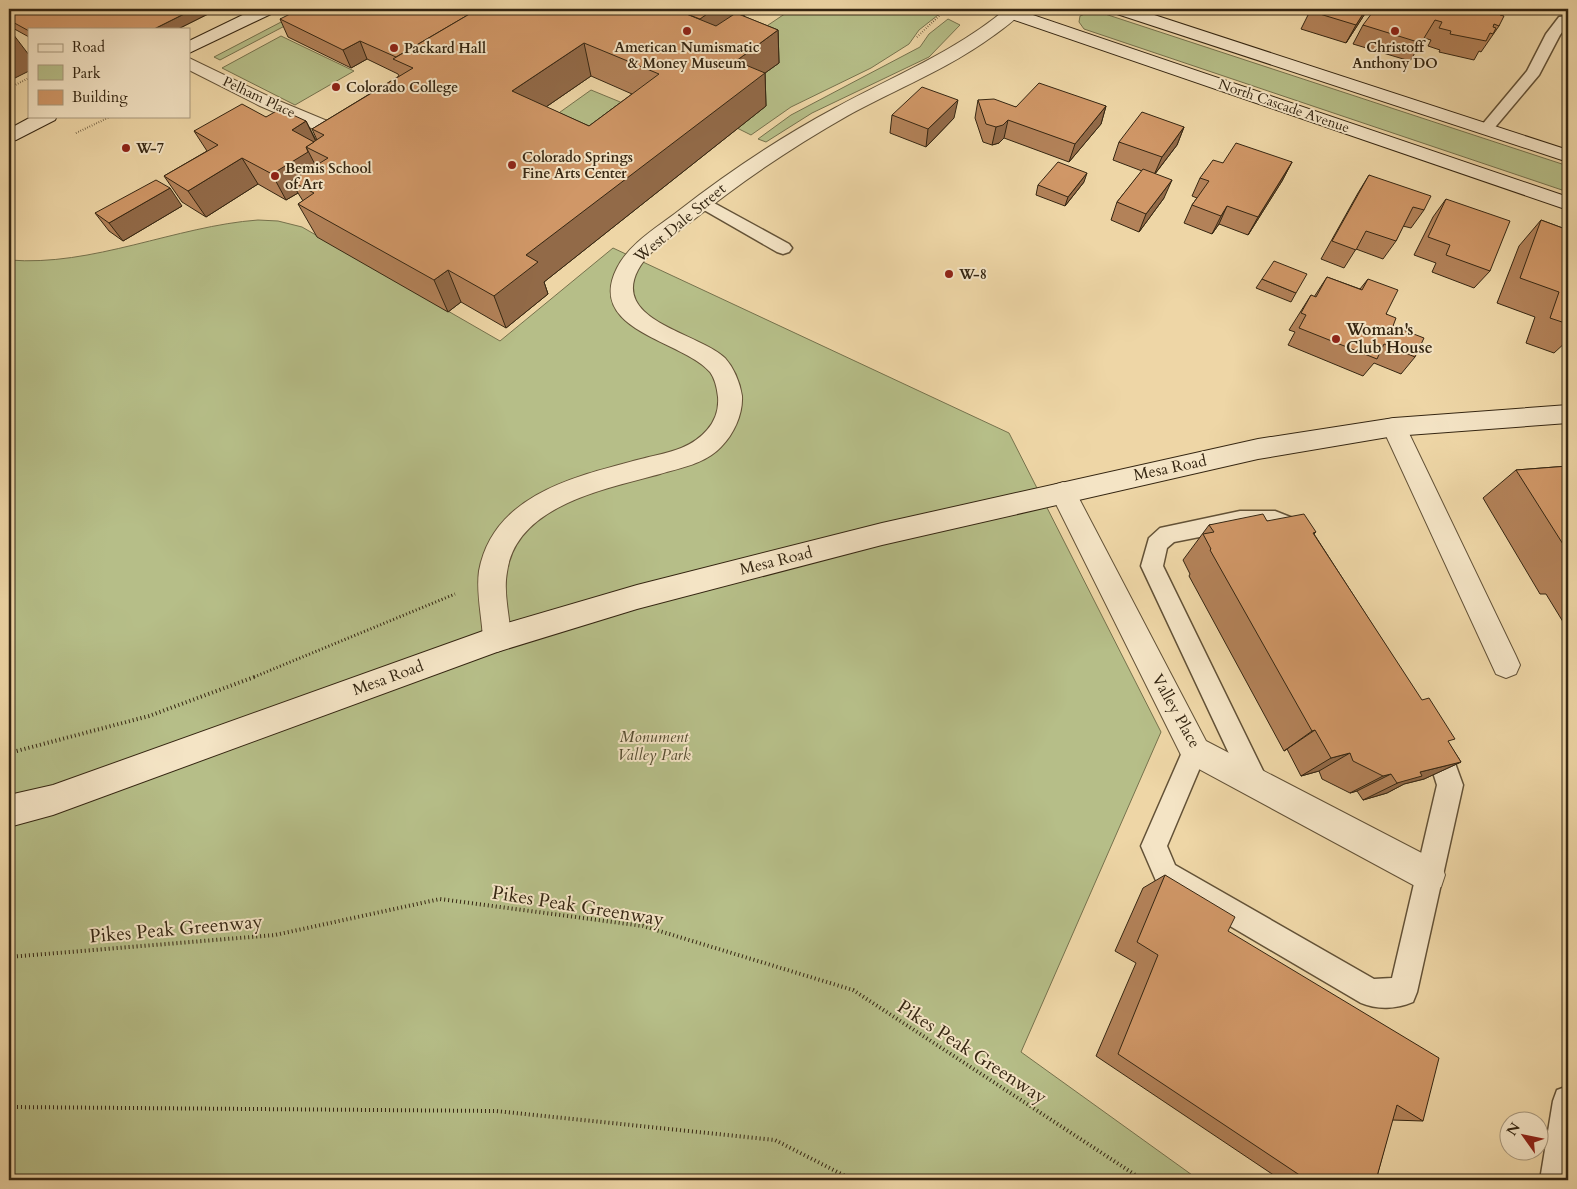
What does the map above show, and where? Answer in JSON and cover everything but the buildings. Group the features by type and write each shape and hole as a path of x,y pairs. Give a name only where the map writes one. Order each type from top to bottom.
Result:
{"street":[{"path":"190,48 267,9"},
{"path":"1120,9 1568,156"},
{"name":"West Dale Street","path":"498,639 493,572 498,548 520,518 538,506 566,492 696,453 714,439 725,421 730,404 730,389 723,373 714,361 648,325 631,313 621,299 621,285 627,270 633,262 652,242 757,161 795,138 942,60 991,30 1009,10"},
{"name":"North Cascade Avenue","path":"1009,10 1568,204"},
{"name":"Pelham Place","path":"190,64 266,102 330,129"},
{"path":"9,136 44,118"},
{"name":"Mesa Road","path":"9,810 53,800 498,639 646,594 882,534 1258,448 1394,427 1568,414"},
{"path":"1394,427 1506,665"},
{"name":"Valley Place","path":"1063,492 1195,751 1429,874"}],"lane":[{"path":"1486,129 1534,72 1554,34 1564,20 1568,20"},
{"path":"703,202 783,248"},
{"path":"1256,783 1152,566 1156,544 1168,534 1240,520 1275,520 1299,530 1314,543"},
{"path":"1195,751 1154,846 1166,874 1371,993 1403,992 1450,785 1430,727 1425,719"},
{"path":"1556,1180 1568,1101"}],"path":[{"path":"406,16 418,9"},
{"path":"9,88 28,78"},
{"path":"9,754 150,716 261,674 458,593"},
{"name":"Pikes Peak Greenway","path":"9,957 275,934 440,899 643,926 853,990 1143,1180"},
{"path":"9,1107 496,1111 775,1140 853,1180"}],"green space":[{"path":"306,9 317,9 220,60 214,57"},
{"path":"792,9 919,9 938,15 919,30 909,44 871,68 791,107 751,135 737,128 737,46"},
{"path":"1087,13 1102,13 1568,166 1568,192 1084,29 1079,22 1080,16"},
{"path":"948,19 960,25 929,57 812,113 766,142 758,139 791,115 920,47 929,34"},
{"path":"281,36 354,71 295,105 222,68"},
{"path":"591,90 652,115 604,152 542,125"},
{"name":"Monument Valley Park","path":"258,220 278,221 302,227 500,341 613,248 1009,433 1161,732 1021,1052 1199,1180 9,1180 9,260 40,261 71,258 196,230"}],"place":[{"name":"American Numismatic & Money Museum","path":"687,31"},
{"name":"Christoff Anthony DO","path":"1395,31"},
{"name":"Packard Hall","path":"394,48"},
{"name":"Colorado College","path":"336,87"},
{"name":"W-7","path":"126,148"},
{"name":"Colorado Springs Fine Arts Center","path":"512,165"},
{"name":"Bemis School of Art","path":"275,176"},
{"name":"W-8","path":"949,274"},
{"name":"Woman's Club House","path":"1336,339"}]}
